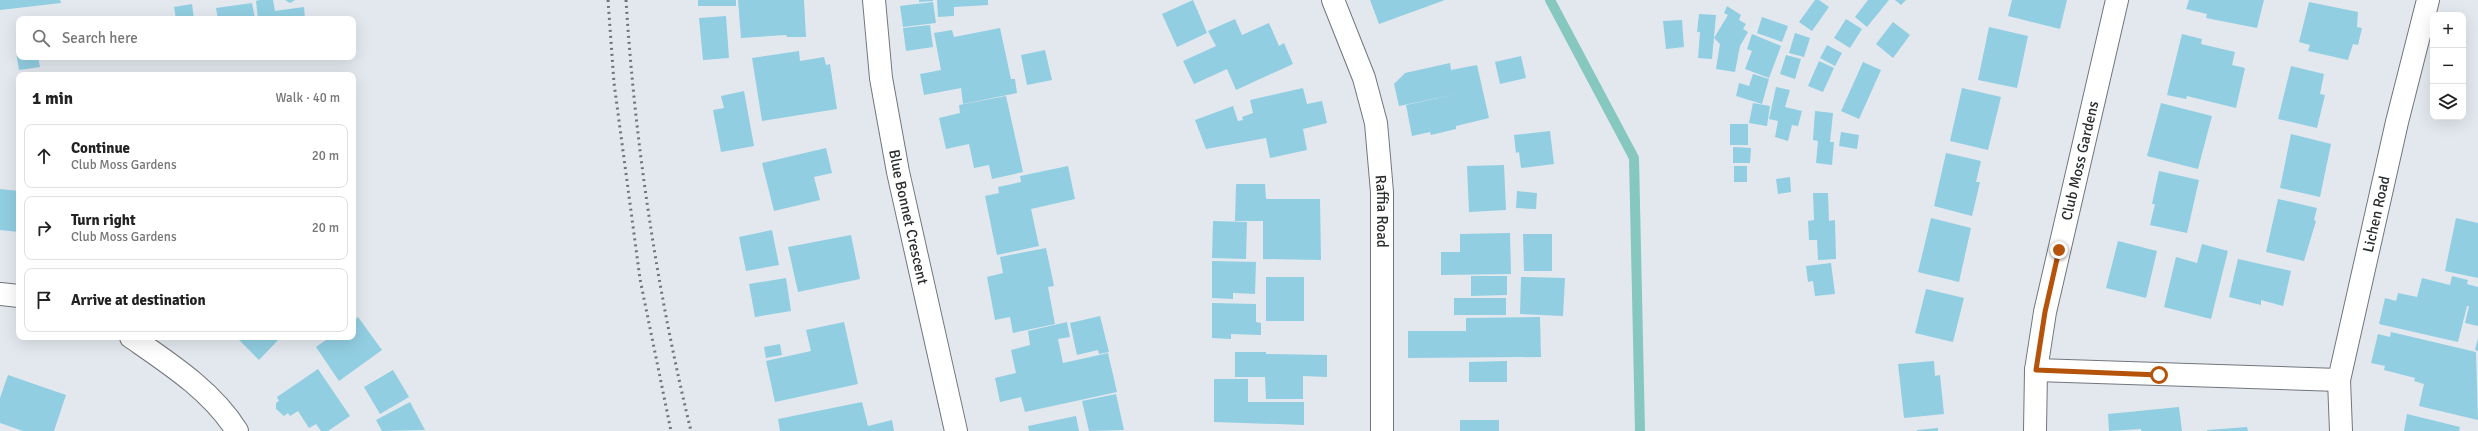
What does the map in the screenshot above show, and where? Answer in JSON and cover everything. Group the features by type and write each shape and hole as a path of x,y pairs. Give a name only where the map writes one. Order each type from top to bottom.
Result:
{"street":[{"name":"Blue Bonnet Crescent","path":"874,0 881,78 898,172 956,431"},
{"name":"Raffia Road","path":"1333,0 1364,78 1376,123 1382,192 1382,431"},
{"name":"Club Moss Gardens","path":"2035,431 2036,370 2045,312 2117,0"},
{"name":"Lichen Road","path":"2341,431 2339,380 2397,122 2428,0"},
{"path":"0,294 16,296"},
{"path":"135,340 174,366 224,411 237,431"},
{"path":"2036,370 2339,380"}],"building":[{"path":"0,0 60,0 61,3 0,10"},
{"path":"273,0 275,11 304,7 305,16 258,16 256,1"},
{"path":"285,0 295,0 290,3"},
{"path":"698,0 736,0 736,6 698,6"},
{"path":"738,0 804,0 806,37 787,37 786,35 741,38"},
{"path":"919,0 933,0 933,1 919,2"},
{"path":"937,0 988,0 988,5 954,7 954,16 938,17"},
{"path":"1193,0 1207,33 1177,47 1162,14"},
{"path":"1370,0 1445,0 1379,24"},
{"path":"1815,0 1819,0 1829,7 1812,31 1799,22"},
{"path":"1868,0 1889,0 1867,27 1855,17"},
{"path":"1895,0 1906,0 1901,5"},
{"path":"2012,0 2067,0 2060,29 2008,16"},
{"path":"2189,0 2264,0 2257,28 2206,18 2207,14 2186,9"},
{"path":"933,2 936,23 903,27 900,6"},
{"path":"2309,2 2358,12 2357,27 2362,28 2358,45 2353,44 2348,60 2308,51 2310,45 2299,42"},
{"path":"252,3 254,16 217,16 216,8"},
{"path":"192,4 194,16 176,16 174,7"},
{"path":"1727,6 1741,15 1739,20 1746,24 1743,29 1748,32 1740,46 1735,72 1716,69 1720,44 1714,38 1728,15 1724,13"},
{"path":"1699,14 1716,15 1712,59 1698,58 1700,32 1697,32"},
{"path":"726,16 729,58 703,60 699,18"},
{"path":"1762,17 1788,26 1782,42 1757,33"},
{"path":"1235,19 1242,35 1269,23 1279,46 1284,43 1293,64 1236,90 1227,69 1194,84 1183,61 1216,46 1208,31"},
{"path":"1846,19 1862,29 1850,48 1834,38"},
{"path":"1682,20 1684,47 1666,49 1663,21"},
{"path":"1893,22 1910,35 1893,58 1876,44"},
{"path":"930,25 933,47 906,51 903,28"},
{"path":"1989,27 2028,36 2017,88 1978,80"},
{"path":"1000,28 1011,79 1015,79 1017,93 963,104 961,88 924,95 920,74 941,70 934,33 952,30 954,37"},
{"path":"1795,33 1810,38 1804,57 1789,53"},
{"path":"1752,34 1781,46 1769,78 1745,69 1752,51 1747,49"},
{"path":"2182,34 2202,39 2201,44 2235,52 2232,65 2245,68 2236,108 2187,96 2186,99 2167,95"},
{"path":"1827,45 1842,53 1835,66 1820,58"},
{"path":"1045,50 1052,80 1027,85 1021,55"},
{"path":"799,51 800,61 824,57 826,65 830,64 837,109 762,121 752,58"},
{"path":"1786,55 1801,59 1795,79 1780,74"},
{"path":"1521,56 1526,78 1500,84 1495,62"},
{"path":"17,60 39,60 40,67 19,70"},
{"path":"1819,61 1834,68 1823,92 1808,86"},
{"path":"1863,62 1881,70 1859,119 1841,111"},
{"path":"1450,63 1451,70 1477,65 1489,118 1456,126 1456,129 1431,135 1430,132 1412,136 1406,105 1461,93 1399,106 1394,84 1405,73"},
{"path":"2291,66 2324,74 2320,94 2325,95 2317,128 2278,119"},
{"path":"1753,74 1769,79 1762,104 1736,96 1739,83 1749,86"},
{"path":"1776,87 1790,90 1785,107 1802,111 1798,126 1792,125 1788,141 1775,137 1778,121 1769,119"},
{"path":"1303,88 1307,104 1322,101 1327,123 1303,129 1307,150 1270,158 1266,138 1206,149 1195,120 1233,106 1238,121 1243,120 1242,117 1253,113 1250,100"},
{"path":"1962,88 2001,97 1988,150 1950,141"},
{"path":"744,91 754,146 721,152 713,110 724,108 721,96"},
{"path":"1006,96 1023,172 992,179 989,165 974,168 969,144 946,149 939,118 960,113 959,105"},
{"path":"1753,103 1770,106 1767,126 1749,123"},
{"path":"2161,103 2212,116 2198,169 2147,156"},
{"path":"1815,111 1833,113 1830,142 1834,142 1832,165 1816,163 1818,141 1813,140"},
{"path":"1730,124 1748,124 1748,145 1730,145"},
{"path":"1550,131 1554,164 1521,168 1519,152 1516,153 1514,135"},
{"path":"1841,132 1859,135 1857,149 1839,146"},
{"path":"2291,134 2331,144 2320,197 2280,188"},
{"path":"1733,147 1751,148 1750,163 1733,163"},
{"path":"826,148 832,173 814,177 820,200 774,211 762,163"},
{"path":"1946,153 1981,161 1976,182 1980,182 1972,216 1934,206"},
{"path":"1504,165 1506,210 1469,212 1467,166"},
{"path":"1068,166 1075,199 1031,209 1039,246 997,255 985,196 999,193 998,187 1021,182 1020,176"},
{"path":"1734,166 1747,166 1747,182 1734,182"},
{"path":"2159,171 2199,180 2187,233 2150,225 2155,204 2152,204"},
{"path":"1790,177 1791,192 1778,194 1776,179"},
{"path":"1236,184 1265,184 1266,199 1320,199 1321,260 1263,259 1263,221 1235,221"},
{"path":"0,189 16,191 16,232 0,230"},
{"path":"1517,191 1537,193 1536,209 1516,208"},
{"path":"1813,193 1828,193 1829,221 1835,220 1836,259 1818,260 1817,240 1809,240 1808,221 1814,220"},
{"path":"2278,199 2317,208 2314,220 2316,221 2304,261 2266,252"},
{"path":"1931,218 1971,228 1959,282 1918,272"},
{"path":"2456,218 2478,223 2478,278 2445,271"},
{"path":"1213,221 1247,222 1246,259 1212,258"},
{"path":"772,230 779,265 746,271 739,237"},
{"path":"1510,233 1511,274 1441,275 1441,252 1460,252 1460,234"},
{"path":"1523,234 1552,234 1552,271 1524,271"},
{"path":"851,235 860,279 798,292 788,247"},
{"path":"2118,241 2157,251 2146,298 2106,288"},
{"path":"2202,244 2228,251 2211,319 2164,307 2176,257 2197,263"},
{"path":"1046,248 1054,286 1048,287 1055,324 1013,333 1010,317 995,320 987,277 1003,273 1000,257"},
{"path":"2238,259 2291,271 2283,306 2261,300 2261,305 2229,297"},
{"path":"1212,261 1256,262 1255,294 1233,293 1233,299 1212,298"},
{"path":"1831,263 1835,294 1815,296 1813,281 1808,282 1806,266"},
{"path":"1471,276 1507,276 1507,295 1471,296"},
{"path":"2452,276 2468,280 2467,284 2478,287 2478,326 2465,323 2469,306 2467,306 2458,342 2379,324 2385,298 2396,301 2398,293 2417,297 2422,278 2450,285"},
{"path":"1266,277 1304,277 1304,321 1266,321"},
{"path":"1521,277 1565,278 1563,316 1520,314"},
{"path":"786,278 791,311 755,317 749,284"},
{"path":"1926,289 1964,298 1953,342 1915,333"},
{"path":"1454,298 1506,298 1506,315 1454,315"},
{"path":"1212,303 1256,304 1256,322 1261,323 1261,335 1231,334 1231,339 1212,338"},
{"path":"1100,316 1109,352 1099,354 1098,350 1077,355 1070,323"},
{"path":"358,317 382,350 339,381 316,347 326,340 356,340 356,319"},
{"path":"1540,317 1541,357 1408,358 1408,331 1466,331 1466,318"},
{"path":"844,322 858,384 775,402 766,361 811,351 806,330"},
{"path":"1067,322 1070,337 1058,339 1063,363 1108,353 1117,392 1025,412 1021,397 1000,402 995,378 1016,373 1011,350 1030,345 1028,331"},
{"path":"2391,332 2476,352 2478,420 2419,406 2424,384 2414,381 2415,378 2384,370 2385,366 2371,363 2378,334 2390,337"},
{"path":"2478,338 2478,351 2475,350"},
{"path":"239,340 278,340 259,360"},
{"path":"780,344 782,355 766,358 764,347"},
{"path":"1235,352 1327,355 1327,377 1303,376 1303,399 1266,399 1265,377 1235,377"},
{"path":"1507,361 1507,382 1469,382 1469,362"},
{"path":"1934,361 1935,376 1940,375 1944,414 1904,418 1898,364"},
{"path":"318,369 350,416 328,431 321,431 316,424 309,428 298,411 290,416 288,413 284,416 276,409 276,403 279,401 277,397"},
{"path":"393,370 409,397 380,414 364,387"},
{"path":"8,375 66,395 54,431 23,431 0,423 0,398"},
{"path":"1214,379 1248,379 1248,402 1304,402 1304,425 1214,422"},
{"path":"1116,394 1124,430 1089,431 1082,401"},
{"path":"410,402 425,430 382,431 376,420"},
{"path":"862,402 868,426 892,420 894,431 780,431 778,419"},
{"path":"2179,407 2182,431 2141,431 2141,429 2109,431 2108,414"},
{"path":"2407,414 2460,427 2459,431 2404,431"},
{"path":"1076,416 1079,431 1029,431 1028,426"},
{"path":"1460,420 1499,420 1499,431 1460,431"},
{"path":"2247,427 2248,431 2207,431 2207,430"},
{"path":"1938,428 1938,431 1917,431 1917,430"}],"waterway":[{"path":"1550,0 1634,158 1640,431"}],"railway":[{"path":"608,0 614,83 640,279 671,431"},
{"path":"626,0 635,108 649,217 668,325 691,431"}],"route":[{"path":"2059,250 2045,312 2036,370 2159,375"}]}
